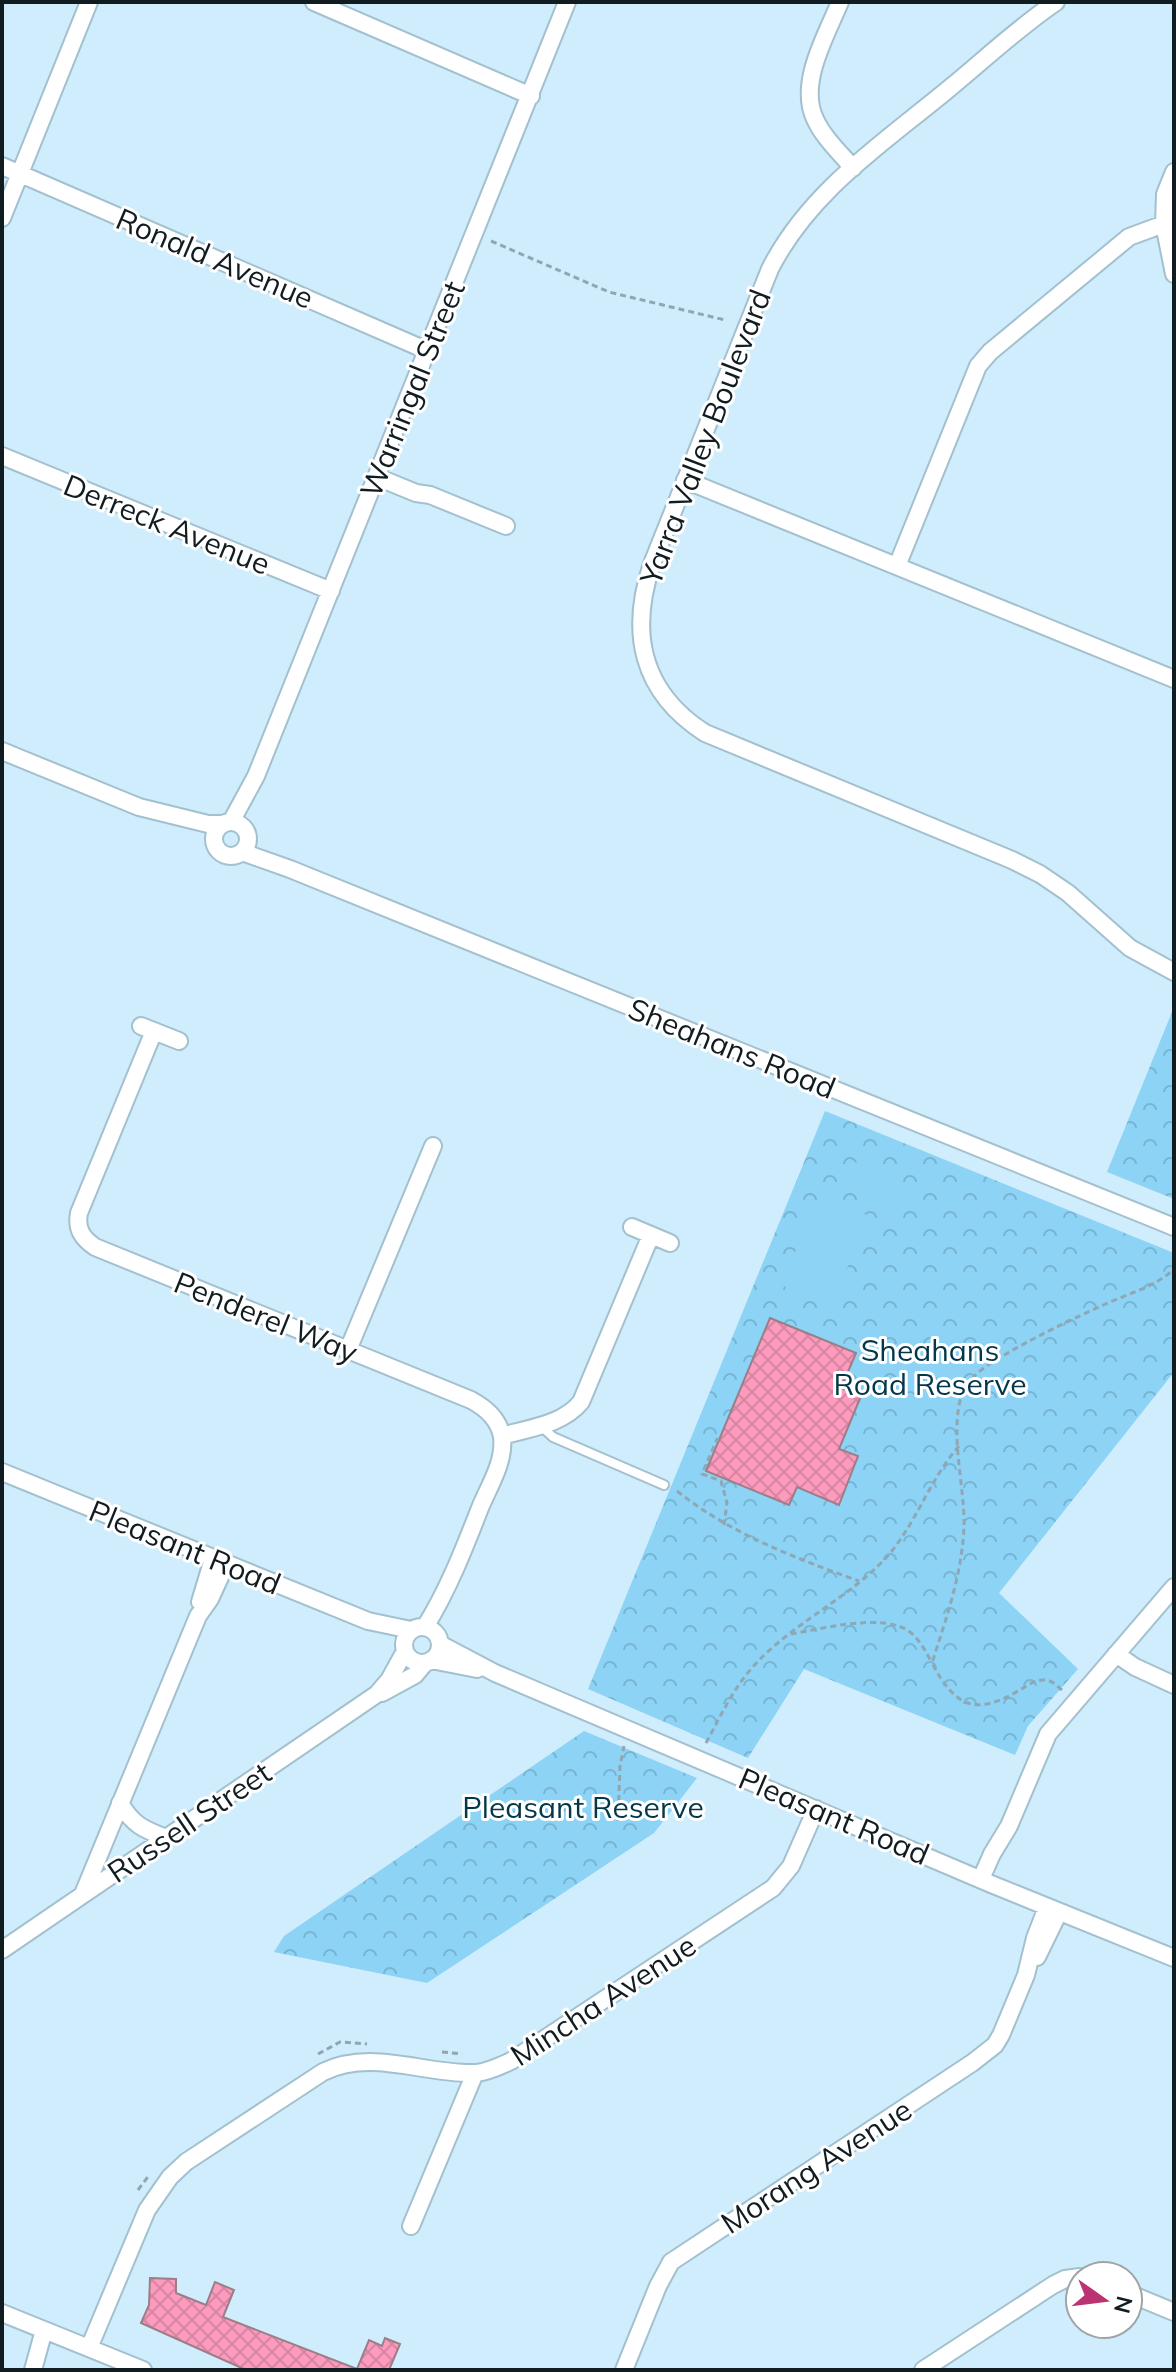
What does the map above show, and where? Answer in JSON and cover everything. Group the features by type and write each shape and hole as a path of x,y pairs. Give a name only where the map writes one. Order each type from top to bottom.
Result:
{"street":[{"path":"2,218 89,2"},
{"path":"314,2 531,96"},
{"name":"Warringal Street","path":"233,833 567,2"},
{"path":"840,2 812,73 808,93 813,117 853,168"},
{"name":"Yarra Valley Boulevard","path":"1056,2 853,168 813,205 781,247 652,564 640,610 644,650 661,691 690,723 722,742 1040,874 1068,893 1130,948 1174,972"},
{"name":"Ronald Avenue","path":"2,166 428,351"},
{"path":"1174,172 1165,194 1164,224 1174,274"},
{"path":"897,566 978,366 990,352 1129,237 1164,224"},
{"name":"Derreck Avenue","path":"2,456 331,591"},
{"path":"377,477 506,526"},
{"path":"685,480 1174,679"},
{"name":"Sheahans Road","path":"2,751 139,807 174,826 233,833 290,869 1174,1227"},
{"name":"Penderel Way","path":"179,1041 147,1028 79,1213 79,1230 88,1243 481,1406 496,1421 502,1436"},
{"path":"348,1350 433,1146"},
{"path":"632,1227 670,1243"},
{"path":"428,1661 438,1653 428,1634 500,1460 502,1436 567,1416 581,1402 651,1235"},
{"name":"Pleasant Road","path":"2,1472 368,1621 428,1634 495,1673 1174,1958"},
{"path":"83,1895 198,1616 210,1599 219,1561"},
{"path":"986,1881 992,1854 1009,1826 1048,1734 1174,1587"},
{"name":"Pleasant Road","path":"368,1621 404,1649 411,1659 495,1673"},
{"name":"Russell Street","path":"2,1950 377,1694 389,1680 404,1649 404,1640 428,1634"},
{"path":"1116,1654 1135,1667 1174,1685"},
{"name":"Russell Street","path":"377,1694 415,1675 428,1661"},
{"path":"120,1803 137,1825 166,1838"},
{"name":"Mincha Avenue","path":"89,2348 147,2210 170,2177 186,2162 338,2065 364,2061 475,2073 511,2061 762,1897 784,1877 816,1809"},
{"name":"Morang Avenue","path":"624,2370 671,2262 985,2055 995,2045 1026,1975 1047,1940 1053,1909"},
{"path":"411,2226 475,2073"},
{"path":"923,2370 1064,2280"},
{"path":"1144,2300 1174,2312"},
{"path":"2,2313 143,2370"},
{"path":"33,2370 51,2333"},
{"path":"39,2370 51,2333"}],"lane":[{"path":"541,1425 553,1437 664,1485"}],"path":[{"path":"491,241 609,292 725,320"},
{"path":"932,1663 961,1555 964,1506 959,1408 966,1386 989,1364 1099,1308 1161,1281 1174,1269"},
{"path":"966,1386 983,1392"},
{"path":"719,1440 702,1474 721,1481 727,1503 724,1525"},
{"path":"706,1743 725,1706 753,1667 790,1634 876,1568 900,1541 946,1460 959,1446"},
{"path":"664,1485 724,1525 814,1565 859,1581"},
{"path":"790,1634 872,1623 897,1626 912,1633 944,1686 966,1702 976,1705 1001,1701 1034,1681 1047,1680 1062,1690"},
{"path":"618,1821 624,1746"}],"green space":[{"path":"1174,1007 1174,1199 1107,1172"},
{"name":"Sheahans Road Reserve","path":"825,1111 1174,1253 1174,1372 999,1593 1078,1669 1028,1726 1015,1755 804,1669 748,1758 588,1689"},
{"path":"849,1160 909,1184 898,1212 838,1187"},
{"path":"819,1195 869,1216 831,1306 781,1285"},
{"name":"Pleasant Reserve","path":"584,1731 697,1778 654,1833 427,1983 274,1952 284,1936"}],"building":[{"path":"770,1318 856,1353 841,1388 861,1396 839,1449 858,1456 839,1505 797,1487 789,1505 706,1471"},
{"path":"150,2278 176,2279 176,2293 206,2305 215,2282 234,2290 223,2317 357,2369 369,2340 382,2346 385,2338 400,2344 389,2370 246,2370 141,2323 149,2305"}]}
